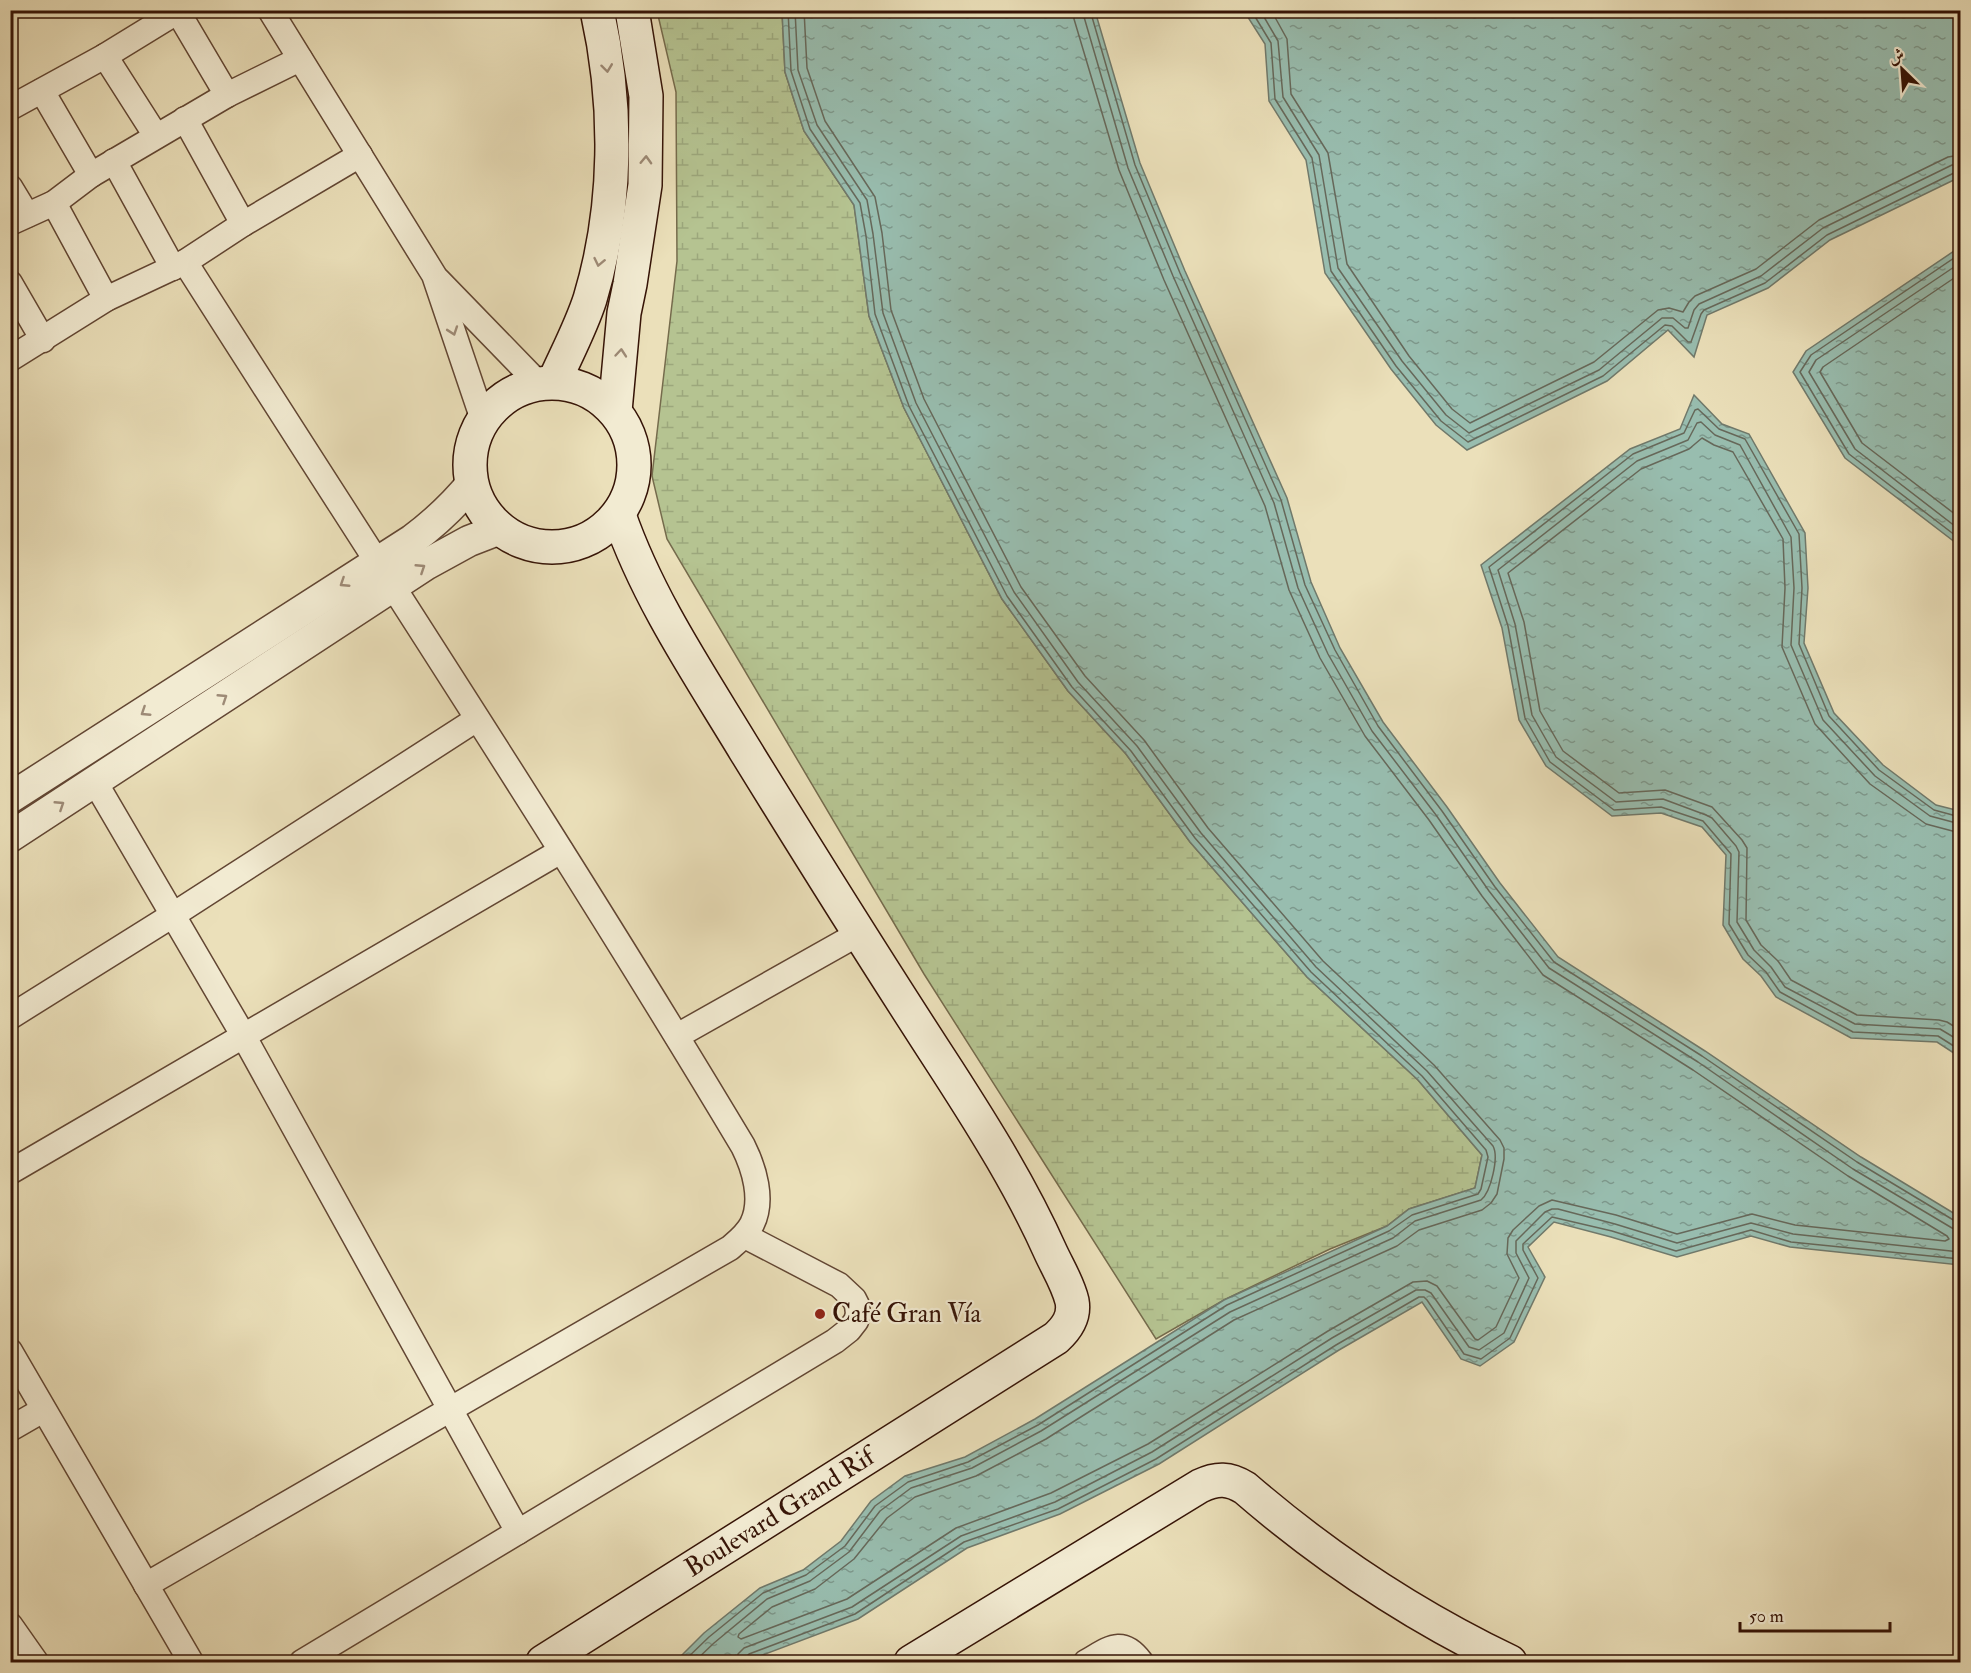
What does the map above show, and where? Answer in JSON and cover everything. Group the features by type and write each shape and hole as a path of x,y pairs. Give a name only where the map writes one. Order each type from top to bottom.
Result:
{"main road":[{"path":"547,383 589,301 599,265 607,218 613,157 611,100 597,10"},
{"path":"615,411 624,314 645,185 647,144 646,96 632,10"},
{"path":"547,383 577,386 598,396 615,411 627,429 633,449 635,470 631,491 619,514 595,536 560,547 539,546 519,540 500,529 487,516 478,501 472,483 470,462 474,440 483,420 507,396 522,388 547,383"},
{"name":"Boulevard Grand Rif","path":"543,1662 1017,1363 1064,1331 1072,1312 1072,1301 1068,1291 1038,1226 1002,1158 858,934 678,641 642,571 619,514"},
{"path":"911,1662 1200,1486 1223,1479 1235,1482 1308,1540 1375,1588 1445,1630 1510,1662"}],"street":[{"path":"270,10 434,275 483,420"},
{"path":"10,108 105,56 179,11 227,94"},
{"path":"105,56 156,136"},
{"path":"10,187 19,219 54,203 91,175 227,94 300,59"},
{"path":"42,91 91,175"},
{"path":"185,119 243,224"},
{"path":"10,359 106,299 179,265 360,155"},
{"path":"114,161 179,265 377,562 561,851 677,1036 750,1160 756,1184 753,1223 745,1236 730,1248 146,1585"},
{"path":"54,203 106,299"},
{"path":"434,275 547,383"},
{"path":"10,283 43,340"},
{"path":"10,798 434,525 472,483"},
{"path":"10,837 447,553 469,541 500,529"},
{"path":"10,1017 477,719"},
{"path":"95,782 243,1035 518,1532"},
{"path":"10,1172 561,851"},
{"path":"677,1036 858,934"},
{"path":"302,1662 835,1341 849,1330 856,1321 857,1305 839,1285 745,1236"},
{"path":"10,1351 191,1662"},
{"path":"10,1429 44,1410"},
{"path":"10,1625 36,1662"},
{"path":"1086,1662 1104,1652 1122,1647 1128,1648 1141,1662"}],"green space":[{"path":"657,11 782,11 785,72 804,131 854,205 869,316 904,408 1002,599 1068,691 1126,754 1190,842 1307,977 1418,1080 1482,1155 1475,1188 1409,1209 1387,1226 1330,1249 1224,1300 1156,1339 924,974 667,539 652,476 677,261 676,92"}],"water":[{"path":"782,11 1095,11 1140,163 1185,271 1287,498 1311,582 1340,648 1383,722 1447,807 1500,883 1558,957 1705,1051 1861,1157 1960,1217 1960,1265 1790,1247 1751,1236 1677,1257 1554,1222 1528,1247 1545,1277 1514,1342 1480,1366 1461,1359 1422,1302 1339,1350 1159,1464 1060,1514 967,1548 858,1619 744,1662 675,1662 704,1633 760,1588 803,1570 841,1541 871,1501 905,1476 965,1457 1035,1419 1224,1300 1387,1226 1409,1209 1475,1188 1482,1155 1418,1080 1307,977 1190,842 1126,754 1068,691 1002,599 904,408 869,316 854,205 804,131 785,72"},
{"path":"1244,11 1960,11 1960,177 1830,240 1768,288 1707,315 1694,357 1668,330 1607,381 1467,450 1436,425 1391,369 1325,273 1306,160 1269,101 1265,44"},
{"path":"1960,247 1960,546 1845,458 1793,372 1806,351"},
{"path":"1694,395 1722,424 1749,434 1805,533 1808,588 1804,643 1834,713 1883,765 1936,805 1960,811 1960,1057 1937,1042 1851,1038 1776,997 1761,976 1743,959 1723,925 1726,855 1702,827 1661,813 1612,816 1546,766 1519,720 1502,628 1481,565 1630,449 1680,429"}],"place":[{"name":"Café Gran Vía","path":"820,1314"}]}
